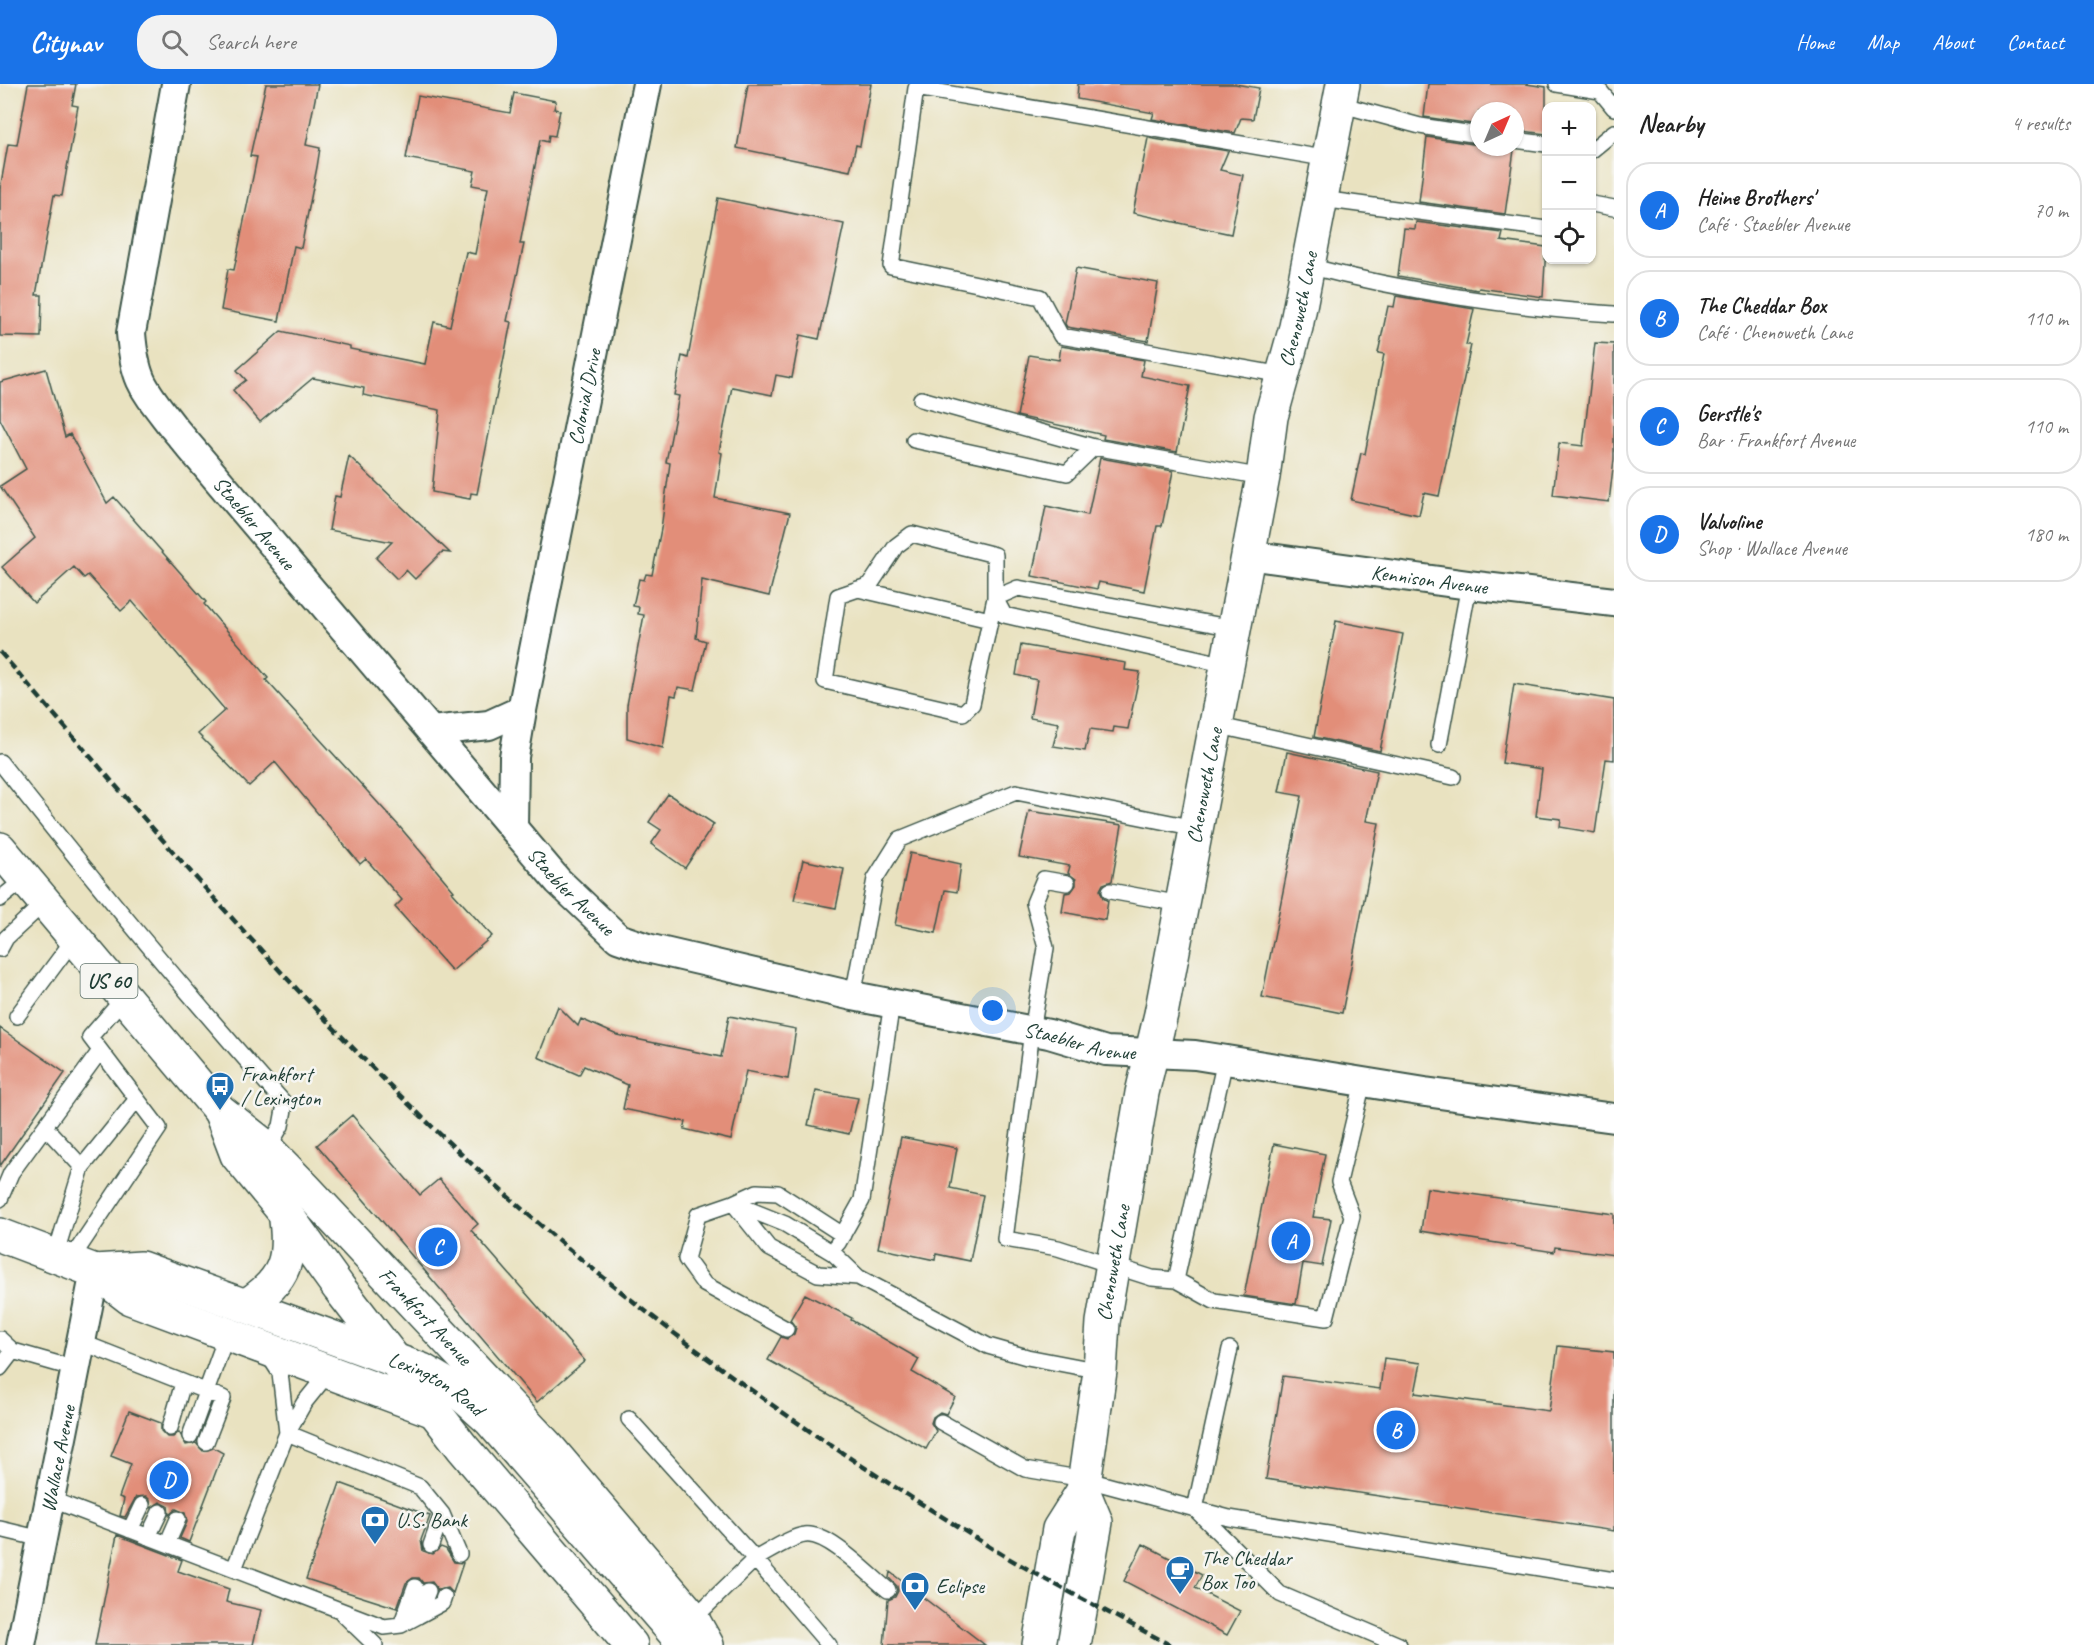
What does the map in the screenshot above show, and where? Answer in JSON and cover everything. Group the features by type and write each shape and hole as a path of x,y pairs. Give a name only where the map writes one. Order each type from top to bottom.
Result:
{"main road":[{"name":"Chenoweth Lane","path":"1039,1645 1059,1529 1083,1485 1100,1371 1103,1322 1142,1093 1196,828 1263,477 1271,417 1308,266 1341,94"},
{"name":"Frankfort Avenue","path":"0,849 23,894 74,939 220,1111 267,1150 548,1446 690,1636"},
{"name":"Frankfort Avenue","path":"220,1111 237,1155 285,1213 434,1411 631,1645"},
{"path":"247,1305 267,1292 285,1264 289,1246 285,1213"},
{"name":"Lexington Road","path":"0,1235 73,1262 130,1298 434,1411"},
{"name":"Lexington Road","path":"73,1262 141,1268 247,1305 435,1376 476,1406 690,1636"},
{"path":"1074,1645 1096,1522 1083,1485"}],"street":[{"name":"Staebler Avenue","path":"176,84 130,333 133,365 141,385 173,427 558,881 618,938 647,948 853,996 1032,1030 1106,1052 1195,1055 1614,1118"},
{"name":"Colonial Drive","path":"513,828 514,757 522,710 647,84"},
{"name":"Kennison Avenue","path":"1247,555 1614,602"},
{"path":"431,731 489,725 522,710"},
{"name":"Wallace Avenue","path":"21,1645 78,1355 73,1262"}],"lane":[{"path":"1557,84 1600,91 1614,108"},
{"path":"1283,375 1060,336 1040,297 891,266 916,86 1329,159"},
{"path":"1341,94 1420,126 1470,134"},
{"path":"1596,147 1614,132"},
{"path":"1524,141 1542,143"},
{"path":"1321,199 1542,228"},
{"path":"1596,205 1614,208"},
{"path":"1308,266 1352,278 1555,310 1614,314"},
{"path":"921,399 1094,447 1263,477"},
{"path":"914,440 1067,473 1094,447"},
{"path":"912,534 995,555 995,598 972,704 963,713 825,681 838,596 870,585 896,546 912,534"},
{"path":"1439,745 1468,585"},
{"path":"995,598 1018,588 1234,628"},
{"path":"858,589 990,620"},
{"path":"995,598 1004,615 1227,665"},
{"path":"1215,725 1453,777"},
{"path":"0,762 79,864 285,1104 282,1126 267,1150"},
{"path":"853,996 875,879 900,839 1016,792 1196,828"},
{"path":"1067,883 1044,879 1034,903 1046,948 1032,1030 1005,1239 1058,1248 1152,1278 1176,1280 1214,1301 1326,1318 1352,1216 1339,1182 1363,1082"},
{"path":"1110,891 1181,904"},
{"path":"0,949 23,894"},
{"path":"17,1016 74,939"},
{"path":"73,1262 159,1128 90,1037 124,998"},
{"path":"833,1253 862,1200 892,1003"},
{"path":"0,1199 11,1173 100,1051"},
{"path":"1176,1280 1225,1060"},
{"path":"73,1262 82,1167 137,1099"},
{"path":"45,1127 82,1167"},
{"path":"786,1329 704,1284 686,1259 698,1215 757,1192 778,1193 843,1235"},
{"path":"733,1203 785,1224 833,1253 858,1277 988,1346 1027,1357 1100,1371"},
{"path":"733,1203 769,1248 818,1274 858,1277"},
{"path":"190,1436 227,1334"},
{"path":"0,1339 13,1351 78,1355 183,1383 223,1398 206,1442"},
{"path":"264,1347 280,1373 287,1433"},
{"path":"1195,1509 1230,1349"},
{"path":"0,1368 13,1351"},
{"path":"234,1569 287,1433 304,1403 329,1372"},
{"path":"170,1428 183,1383"},
{"path":"629,1419 755,1558 829,1645"},
{"path":"941,1422 1025,1468 1083,1485 1229,1518 1614,1580"},
{"path":"287,1433 420,1487 442,1514 445,1549 442,1514"},
{"path":"50,1499 384,1627 401,1625 442,1603 444,1597"},
{"path":"130,1530 142,1505"},
{"path":"1195,1509 1280,1594 1399,1645"},
{"path":"148,1537 160,1512"},
{"path":"167,1544 178,1519"},
{"path":"0,1529 42,1539"},
{"path":"690,1636 755,1558 804,1535 818,1537 831,1543 888,1590"},
{"path":"401,1625 421,1589 418,1616"},
{"path":"339,1610 375,1645"}],"building":[{"path":"28,84 76,84 72,105 78,106 62,196 54,195 36,295 42,295 41,337 0,336 0,189 8,144 17,145"},
{"path":"266,84 318,84 306,145 320,148 317,167 301,248 294,246 279,321 221,310 228,269 234,270 257,157 250,156"},
{"path":"748,84 871,84 860,146 856,145 850,171 737,148"},
{"path":"1078,84 1235,84 1259,88 1253,119 1241,118 1235,133 1152,119 1154,113 1077,99"},
{"path":"1428,84 1526,84 1546,87 1546,102 1542,102 1542,133 1524,131 1524,102 1470,102 1470,124 1424,117"},
{"path":"514,93 556,101 554,109 560,110 555,136 549,135 548,142 540,140 520,244 524,244 507,321 511,322 477,494 471,493 470,499 432,492 440,410 363,395 364,388 313,378 260,422 233,390 246,380 237,370 281,331 350,346 350,349 425,364 434,322 450,326 466,252 475,254 488,188 472,185 475,171 406,158 418,96 510,113"},
{"path":"1427,137 1470,144 1470,156 1513,156 1505,214 1419,202"},
{"path":"1148,138 1228,151 1220,170 1243,175 1231,234 1133,213"},
{"path":"718,198 844,224 819,339 800,335 792,378 776,375 772,395 732,387 719,452 722,453 715,498 790,513 769,596 702,580 696,638 706,641 695,690 678,687 676,696 671,695 663,748 627,738 627,705 644,615 638,614 639,607 633,606 639,579 644,580 646,574 652,575 670,463 666,462 679,396 674,395 682,356 688,358"},
{"path":"1416,222 1503,233 1501,241 1542,246 1542,264 1545,264 1543,297 1479,288 1478,290 1398,276 1404,228 1415,229"},
{"path":"1076,268 1158,283 1148,341 1067,327 1065,324"},
{"path":"1396,296 1474,309 1466,345 1471,345 1439,496 1424,493 1419,515 1351,500 1361,453 1365,454 1384,354 1378,353 1388,306 1394,307"},
{"path":"1595,343 1614,344 1614,459 1609,502 1553,495 1559,443 1583,446"},
{"path":"1061,346 1144,360 1141,376 1190,386 1177,452 1103,439 1104,435 1017,416 1029,355 1059,360"},
{"path":"46,369 65,437 70,434 107,503 114,497 206,602 204,604 268,678 266,680 399,826 454,891 452,892 492,936 452,971 395,907 402,900 366,859 360,864 275,762 249,786 198,734 225,710 132,601 121,611 88,575 84,578 74,567 34,603 2,567 35,538 0,486 26,469 0,419 0,382"},
{"path":"349,456 450,553 442,552 415,579 406,570 397,579 376,558 392,542 329,530 335,496 340,497"},
{"path":"1100,458 1173,471 1162,526 1157,526 1144,591 1099,582 1097,589 1032,576 1046,506 1088,515"},
{"path":"1336,621 1403,634 1380,751 1314,737"},
{"path":"1021,645 1126,663 1125,670 1140,672 1128,729 1114,727 1113,732 1090,729 1085,751 1053,746 1059,723 1030,718 1037,680 1016,675"},
{"path":"1514,684 1614,700 1614,760 1606,759 1595,833 1560,827 1561,819 1536,816 1542,769 1502,763"},
{"path":"1287,752 1377,771 1366,821 1379,823 1342,1013 1262,997 1302,796 1279,792"},
{"path":"668,794 714,824 685,868 651,844 661,830 649,822"},
{"path":"1029,811 1122,825 1112,881 1103,884 1100,890 1103,898 1108,901 1105,920 1062,912 1065,893 1071,892 1076,885 1076,879 1068,873 1070,866 1019,857"},
{"path":"910,853 961,864 957,892 945,890 936,933 895,925"},
{"path":"803,860 844,869 836,908 794,900"},
{"path":"558,1006 578,1026 581,1019 617,1035 721,1057 729,1016 796,1029 788,1079 746,1071 731,1140 684,1129 686,1122 623,1109 628,1085 584,1066 579,1075 538,1057"},
{"path":"0,1028 65,1073 0,1166"},
{"path":"816,1091 858,1098 849,1134 808,1125"},
{"path":"352,1115 420,1195 439,1179 478,1224 471,1230 585,1361 537,1402 317,1145"},
{"path":"901,1137 957,1148 950,1188 983,1195 970,1261 936,1254 935,1260 878,1248"},
{"path":"1274,1144 1325,1154 1313,1217 1331,1219 1322,1266 1303,1263 1296,1304 1244,1296"},
{"path":"1427,1188 1614,1214 1614,1255 1555,1247 1554,1252 1421,1231"},
{"path":"805,1294 852,1318 851,1320 919,1359 912,1372 955,1397 946,1414 940,1412 933,1417 931,1423 936,1431 926,1449 768,1360 781,1337 787,1339 794,1334 796,1328 790,1320"},
{"path":"1558,1346 1614,1352 1614,1531 1266,1479 1283,1376 1380,1389 1384,1358 1421,1363 1415,1393 1549,1411"},
{"path":"129,1411 161,1423 161,1431 167,1437 173,1437 179,1432 186,1445 196,1443 203,1451 214,1448 223,1453 189,1542 180,1538 187,1522 185,1513 176,1509 169,1515 168,1506 160,1502 151,1508 150,1500 146,1496 136,1497 125,1517 120,1516 124,1499 119,1497 131,1464 111,1456"},
{"name":"U.S. Bank","path":"340,1483 430,1516 421,1540 423,1551 433,1554 441,1547 446,1549 454,1562 463,1563 453,1593 448,1588 438,1590 432,1582 423,1583 419,1578 413,1578 406,1583 397,1608 306,1579"},
{"path":"117,1535 182,1560 178,1571 229,1589 226,1602 261,1610 253,1645 95,1645"},
{"path":"1143,1544 1202,1575 1195,1588 1240,1611 1227,1635 1124,1581"},
{"name":"Eclipse","path":"890,1572 985,1645 884,1645 888,1600 895,1597 898,1591 897,1586 889,1578"}],"railway":[{"path":"0,652 230,916 349,1044 474,1166 582,1260 754,1392 873,1473 1002,1555 1170,1645"}],"place":[{"name":"Frankfort / Lexington","path":"220,1112"},
{"name":"Heine Brothers'","path":"1291,1241"},
{"name":"Gerstle's","path":"438,1247"},
{"name":"The Cheddar Box","path":"1396,1430"},
{"name":"Valvoline","path":"169,1480"},
{"name":"U.S. Bank","path":"375,1546"},
{"name":"The Cheddar Box Too","path":"1180,1596"},
{"name":"Eclipse","path":"915,1612"}]}
